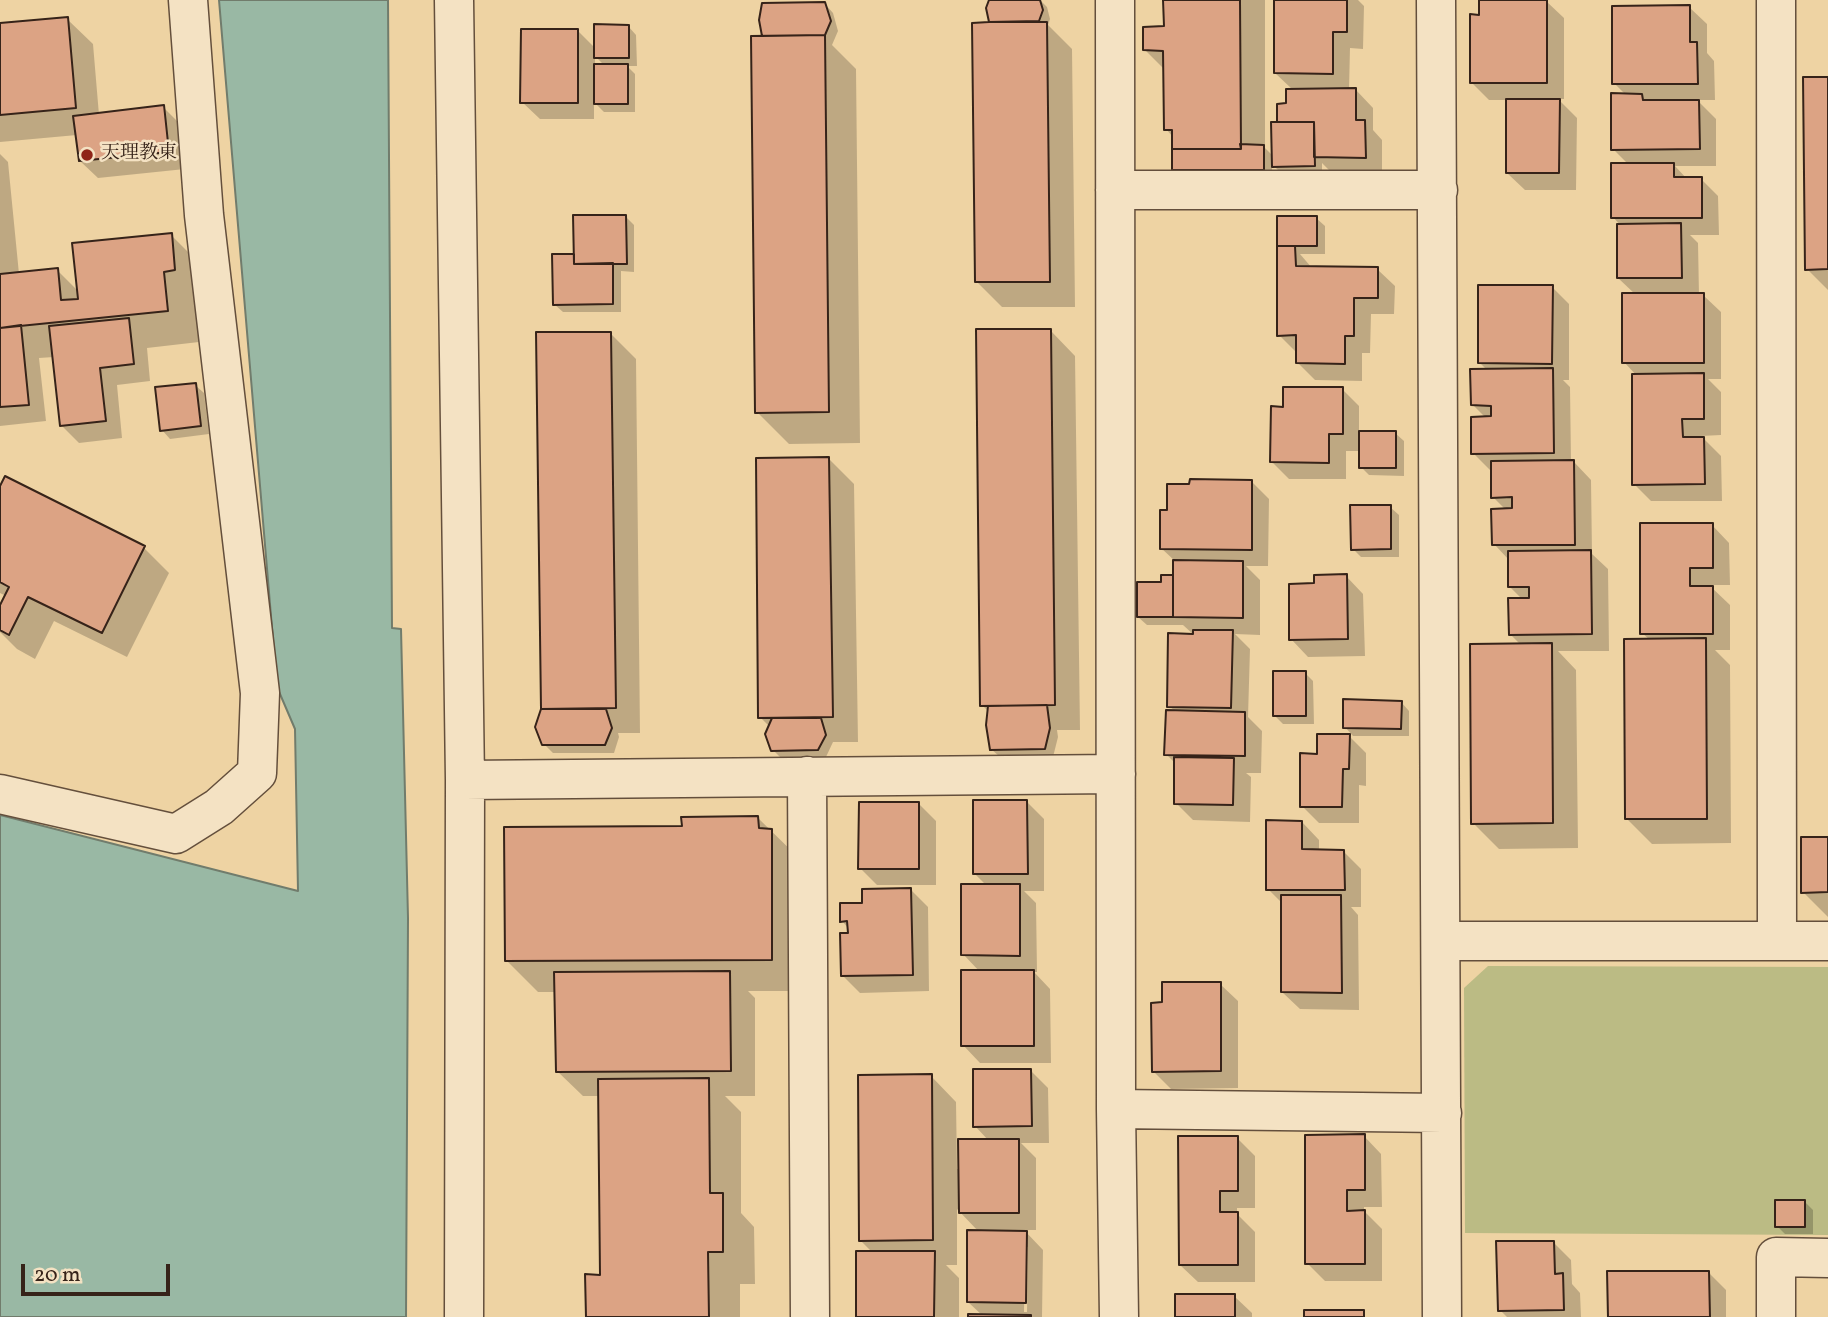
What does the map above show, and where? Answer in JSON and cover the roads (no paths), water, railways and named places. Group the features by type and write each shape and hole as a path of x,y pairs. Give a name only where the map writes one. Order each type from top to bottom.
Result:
{"street":[{"path":"0,794 176,834 219,807 257,773 260,693 204,215 188,0"},
{"path":"454,0 465,780 464,1317"},
{"path":"1115,0 1116,1109 1119,1317"},
{"path":"1436,0 1442,1317"},
{"path":"1776,0 1777,941"},
{"path":"1115,190 1438,190"},
{"path":"465,780 1116,774"},
{"path":"807,776 810,1317"},
{"path":"1441,941 1828,941"},
{"path":"1116,1109 1442,1113"},
{"path":"1776,1317 1776,1257 1828,1258"}],"place":[{"name":"天理教東","path":"87,155"}]}
